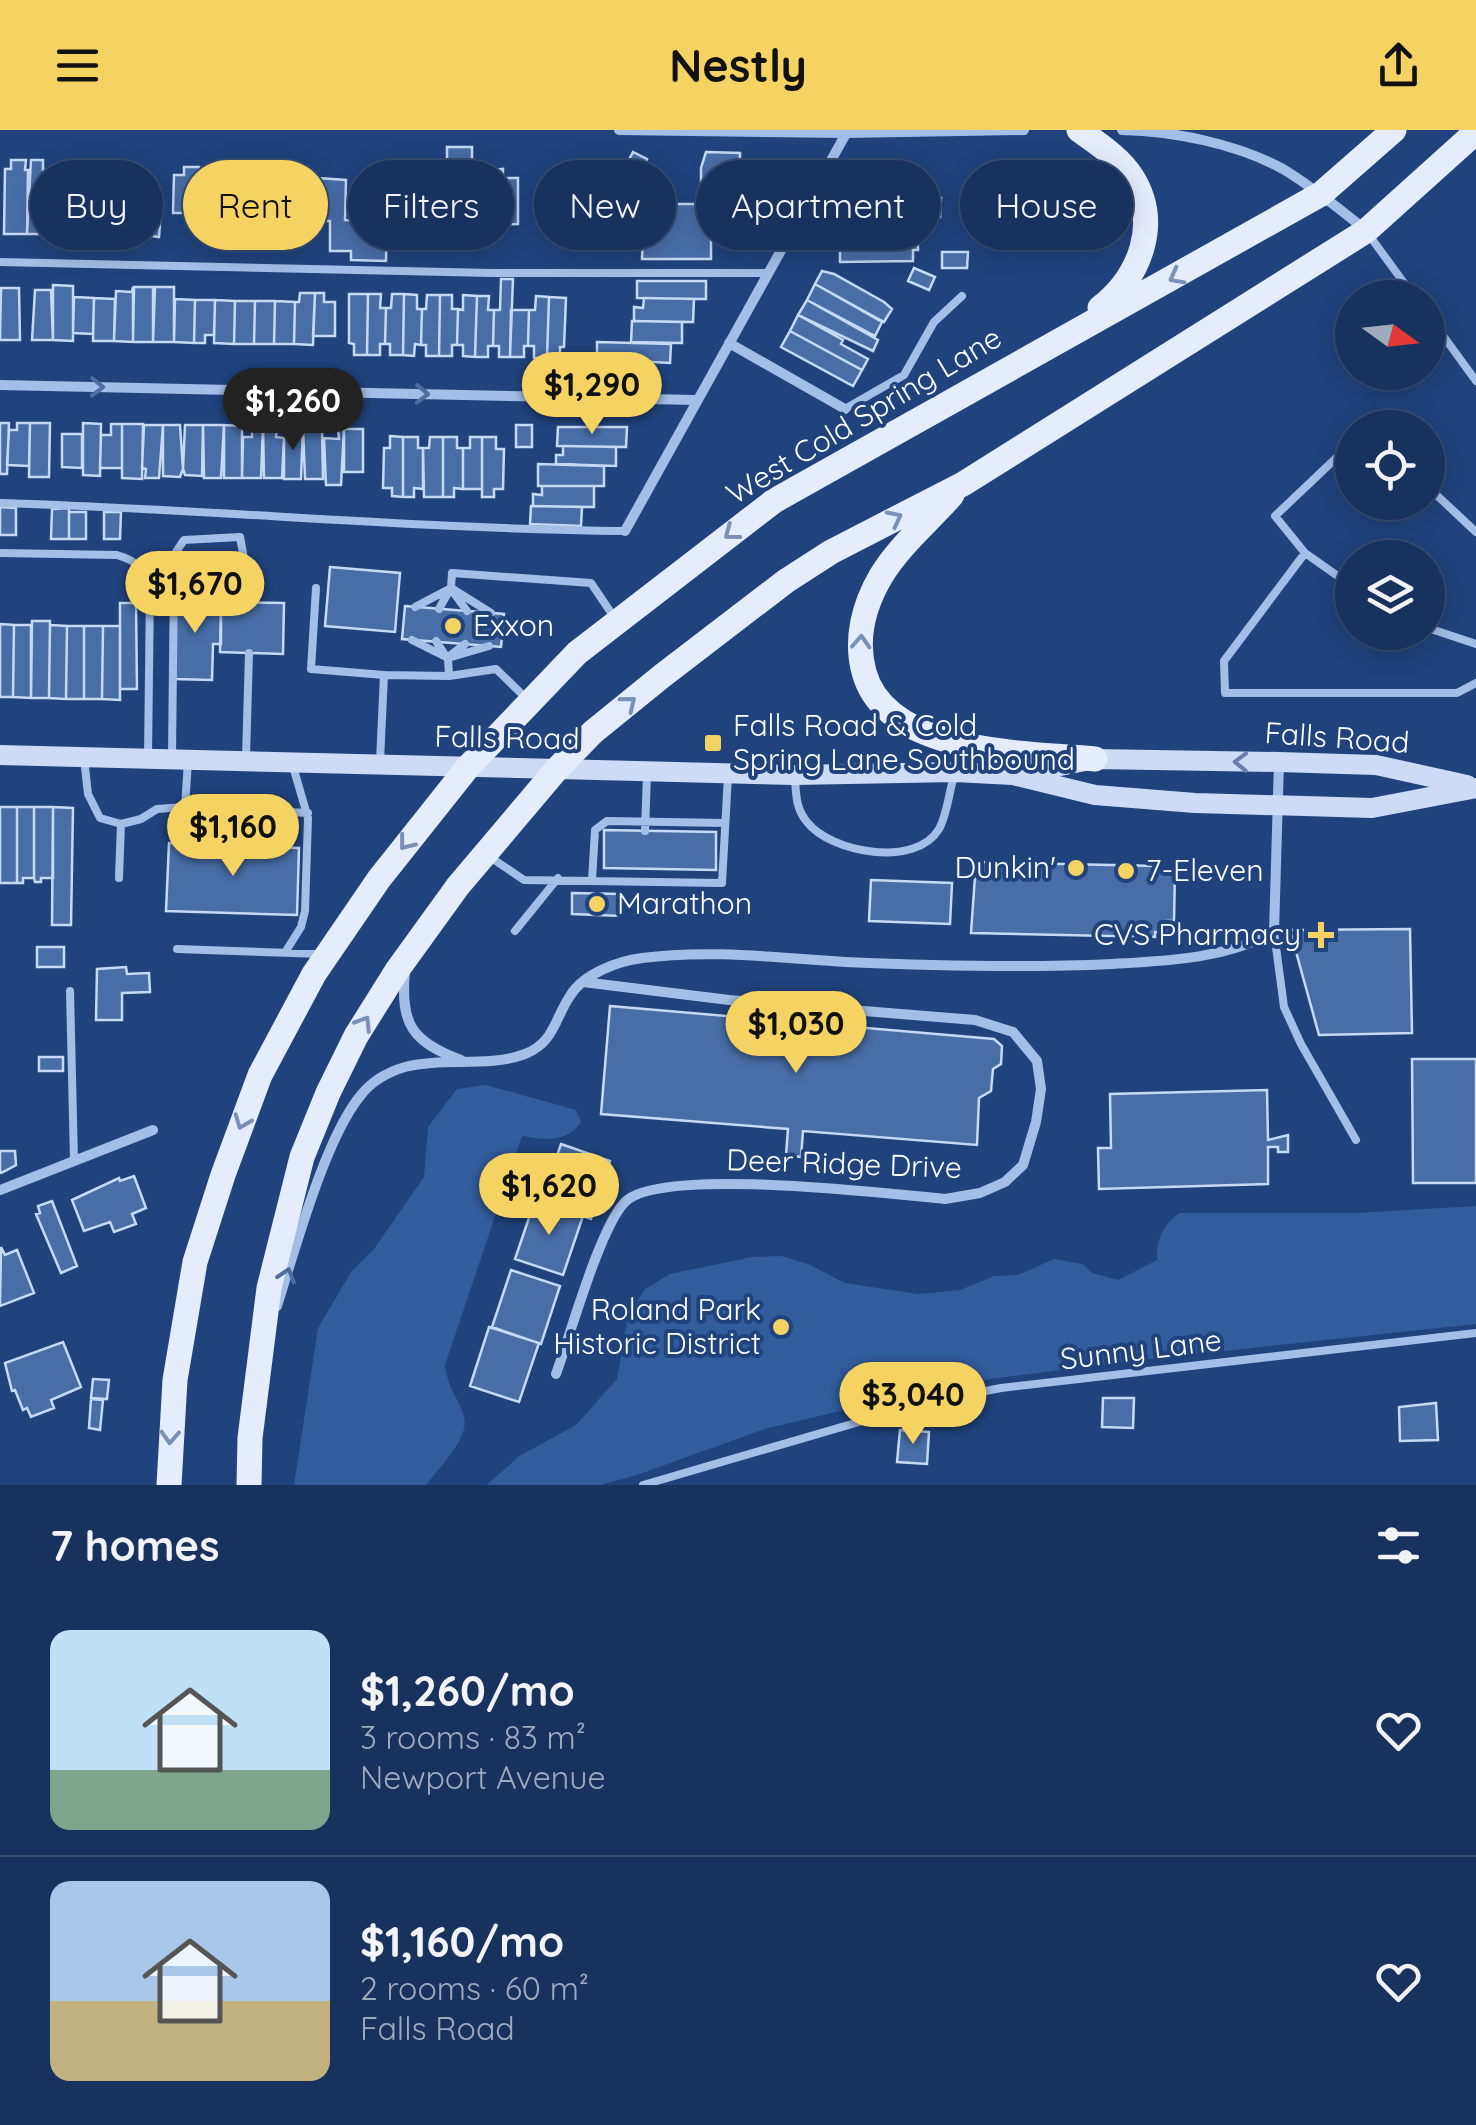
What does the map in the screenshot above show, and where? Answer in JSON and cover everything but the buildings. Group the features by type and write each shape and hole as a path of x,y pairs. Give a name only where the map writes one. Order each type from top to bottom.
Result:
{"main road":[{"path":"1059,339 1118,293 1138,262 1145,238 1142,197 1131,176 1114,155 1080,130"},
{"name":"West Cold Spring Lane","path":"169,1485 174,1380 195,1262 222,1174 260,1075 327,955 378,879 468,767 577,654 774,501 1321,194 1394,130"},
{"path":"249,1485 250,1438 269,1288 302,1156 356,1036 407,956 485,854 558,768 593,732 786,582 831,552 962,484 1366,231 1476,132"},
{"path":"962,484 883,572 868,601 860,656 866,679 888,712 904,723 962,745 1094,759"},
{"name":"Falls Road","path":"0,754 794,774 955,772 1013,775 1096,795 1195,803 1372,808 1476,788"},
{"name":"Falls Road","path":"1013,775 1094,759 1279,762 1376,765 1476,788"}],"street":[{"path":"619,130 1024,130"},
{"path":"1122,130 1177,136 1240,152 1280,168 1321,194 1366,231"},
{"path":"625,532 847,132"},
{"path":"729,342 845,410"},
{"path":"0,385 695,400"},
{"path":"258,1368 323,1172 344,1121 358,1097 375,1081 392,1071 417,1065 522,1055 540,1046 554,1031 570,996 582,982 638,958 676,955 976,965 1151,962 1250,946 1274,932 1279,762"},
{"path":"407,956 403,1000 412,1029 436,1050 466,1062"},
{"name":"Deer Ridge Drive","path":"556,1374 608,1231 626,1200 656,1187 724,1184 944,1199 980,1193 1006,1182 1023,1165 1041,1089 1037,1061 1013,1032 975,1020 729,1000 582,982"},
{"path":"0,1190 154,1130"}],"lane":[{"path":"1366,231 1402,280"},
{"path":"0,262 472,273 768,273"},
{"path":"845,410 904,375 934,322 962,296"},
{"path":"1445,338 1476,381"},
{"path":"1335,459 1275,516 1305,552 1335,574"},
{"path":"0,503 427,527 625,532"},
{"path":"1445,503 1476,532"},
{"path":"185,808 174,574 176,552 184,540 240,537 252,602"},
{"path":"1305,552 1224,661 1225,694 1457,693 1476,684"},
{"path":"0,553 117,555 135,560 141,567 150,590 148,760"},
{"path":"439,609 451,588 452,573 591,583 618,622"},
{"path":"316,588 312,670 448,676 496,669 530,703"},
{"path":"414,606 451,588"},
{"path":"451,588 468,611"},
{"path":"451,588 491,613"},
{"path":"1445,634 1476,644"},
{"path":"412,640 448,658 489,646"},
{"path":"436,642 448,658 448,676"},
{"path":"448,658 465,644"},
{"path":"246,762 249,653"},
{"path":"380,766 384,675"},
{"path":"84,758 88,794 100,818 121,824 157,809 308,812"},
{"path":"286,950 301,927 305,911 308,812 292,763"},
{"path":"645,826 648,770"},
{"path":"485,854 524,880 722,883 728,772"},
{"path":"794,774 798,807 808,824 828,842 899,854 920,848 940,829 955,772"},
{"path":"592,880 595,830 607,821 688,827 725,822"},
{"path":"118,878 121,824"},
{"path":"644,869 644,882"},
{"path":"687,870 687,882"},
{"path":"516,930 558,878"},
{"path":"1274,932 1284,1007 1356,1140"},
{"path":"177,949 286,950 327,955"},
{"path":"70,991 74,1160"},
{"name":"Sunny Lane","path":"643,1485 907,1408 982,1392 1476,1333"}],"shaded area":[{"path":"486,1085 576,1110 581,1122 562,1137 522,1136 445,1365 464,1417 462,1435 426,1485 294,1485 318,1328 351,1272 374,1249 424,1177 428,1127 457,1089"},
{"path":"1476,1206 1476,1324 952,1384 765,1429 600,1485 487,1485 519,1456 576,1425 617,1379 628,1316 645,1289 670,1274 752,1257 781,1256 808,1264 845,1283 918,1294 960,1290 994,1276 1018,1275 1054,1259 1082,1264 1092,1273 1118,1280 1157,1260 1162,1233 1179,1213 1356,1213"}],"place":[{"name":"Exxon","path":"453,626"},
{"name":"Falls Road & Cold Spring Lane Southbound","path":"713,743"},
{"name":"Dunkin'","path":"1076,868"},
{"name":"7-Eleven","path":"1126,871"},
{"name":"Marathon","path":"597,904"},
{"name":"CVS Pharmacy","path":"1321,935"},
{"name":"Roland Park Historic District","path":"781,1327"}]}
